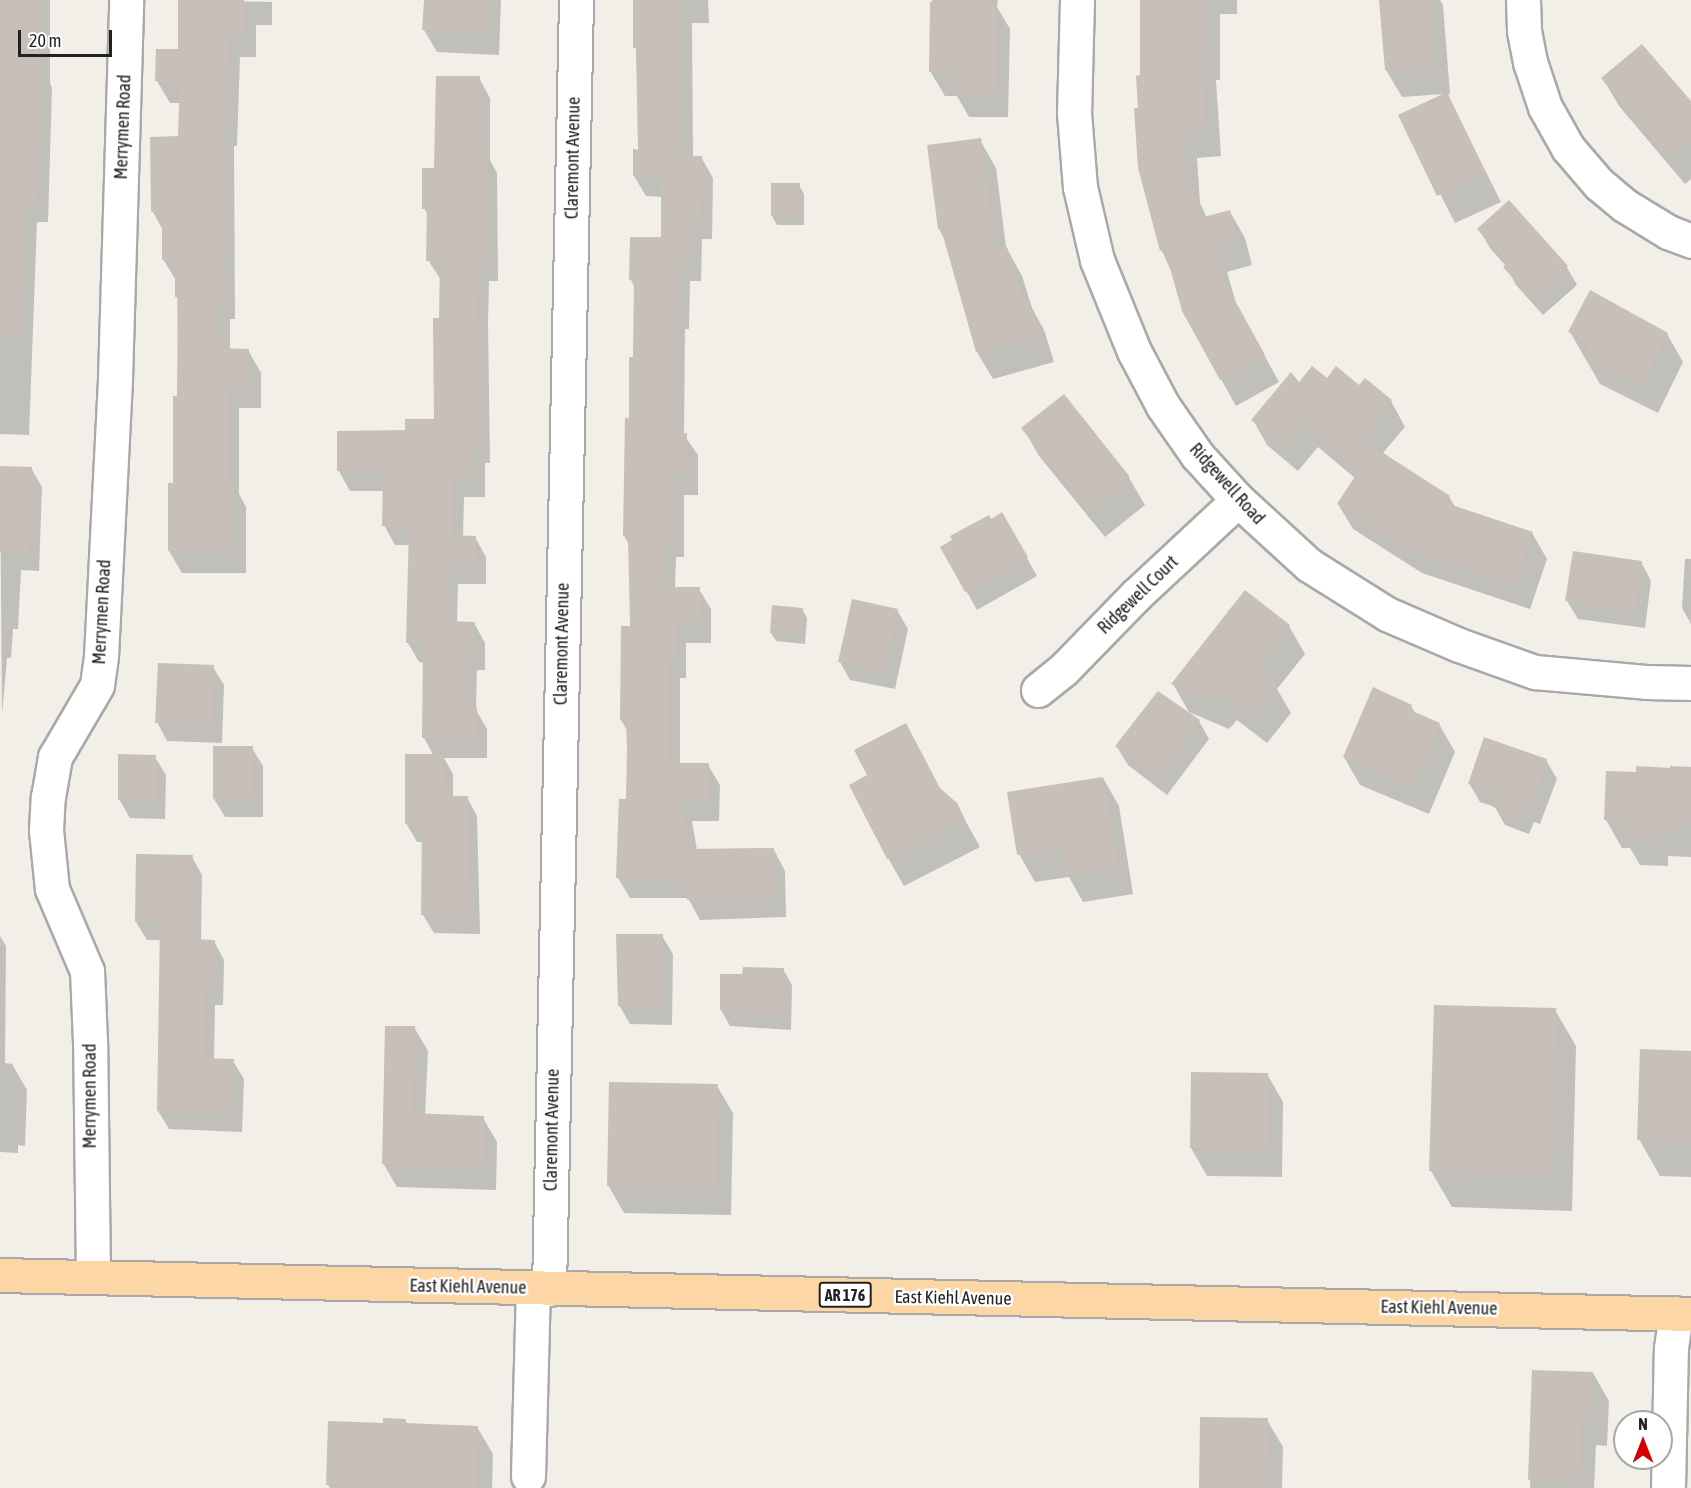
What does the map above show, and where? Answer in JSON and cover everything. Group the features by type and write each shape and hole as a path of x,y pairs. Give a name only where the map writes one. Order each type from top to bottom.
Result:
{"main road":[{"name":"East Kiehl Avenue","path":"0,1275 1684,1313"}],"street":[{"name":"Merrymen Road","path":"93,1277 87,971 52,889 46,830 48,797 56,757 97,685 101,656 114,380 126,0"},
{"name":"Claremont Avenue","path":"528,1476 541,1288 576,0"},
{"name":"Ridgewell Road","path":"1077,0 1074,113 1080,187 1097,260 1113,306 1163,406 1197,455 1238,500 1308,565 1387,614 1459,645 1535,672 1646,682 1691,683"},
{"path":"1523,0 1524,31 1530,62 1545,107 1568,148 1599,184 1624,205 1668,232 1691,241"},
{"name":"Ridgewell Court","path":"1038,690 1063,670 1136,595 1238,500"},
{"path":"1668,1488 1671,1348 1684,1313"}],"building":[{"path":"0,0 39,0 39,66 41,66 37,202 26,202 21,335 0,335"},
{"path":"178,0 244,0 244,35 228,35 225,124 222,124 223,297 218,297 218,348 249,349 249,386 227,386 227,483 234,483 234,551 168,551 168,483 173,483 173,396 177,396 178,297 175,297 175,260 162,260 162,212 151,212 150,137 178,136 180,81 155,81 156,49 178,49"},
{"path":"424,0 488,0 487,33 422,30"},
{"path":"633,0 680,0 682,156 702,156 701,218 691,218 690,261 679,261 678,308 674,308 672,433 687,433 687,475 673,474 673,537 665,537 664,587 700,587 700,623 675,623 675,658 669,658 669,763 709,763 708,801 681,800 689,849 774,848 775,897 687,900 686,878 616,878 619,799 626,799 626,720 620,720 621,626 630,626 628,536 623,536 625,418 629,418 629,357 633,357 634,280 629,280 630,237 661,237 661,177 633,176 633,149 638,150"},
{"path":"1140,0 1206,0 1206,54 1201,54 1206,130 1182,132 1186,187 1192,186 1200,218 1230,210 1238,238 1213,245 1221,275 1265,355 1220,380 1182,311 1165,250 1160,251 1138,168 1134,108 1138,108 1136,76 1140,75"},
{"path":"1379,0 1430,0 1435,66 1385,70"},
{"path":"930,2 996,3 995,93 953,92 953,72 929,72"},
{"path":"1642,44 1691,101 1691,138 1668,157 1601,78"},
{"path":"436,76 480,76 479,152 487,152 487,262 479,262 477,301 480,444 474,444 474,477 453,477 452,535 476,536 475,565 448,564 446,621 475,622 474,651 466,651 465,707 477,707 476,739 422,738 423,643 406,643 409,526 382,526 383,471 337,471 337,431 405,430 405,419 434,419 433,318 439,318 440,261 426,261 427,209 422,209 422,168 434,168"},
{"path":"1447,92 1486,173 1437,196 1398,115"},
{"path":"981,138 995,250 1007,247 1023,302 1029,301 1039,335 976,352 941,229 938,229 927,145"},
{"path":"771,183 800,183 800,216 771,216"},
{"path":"1509,200 1568,266 1531,298 1503,267 1508,263 1477,229"},
{"path":"1590,290 1668,333 1642,386 1583,356 1590,343 1568,332"},
{"path":"1312,366 1327,378 1336,366 1359,385 1365,378 1392,400 1360,438 1450,496 1446,503 1533,532 1516,584 1406,548 1337,504 1359,470 1302,423 1283,446 1251,420 1291,372 1299,382"},
{"path":"1064,394 1130,477 1088,510 1021,428"},
{"path":"0,466 32,467 29,553 0,552"},
{"path":"1002,512 1028,557 965,592 940,547 952,540 950,536 989,515 991,519"},
{"path":"1573,551 1642,561 1635,611 1565,601"},
{"path":"1245,590 1290,625 1256,669 1276,684 1250,717 1220,693 1213,702 1171,684"},
{"path":"852,599 898,609 885,672 838,662"},
{"path":"772,605 803,608 801,636 770,633"},
{"path":"158,663 214,665 212,724 155,723"},
{"path":"1373,687 1412,705 1410,710 1440,723 1413,787 1343,757"},
{"path":"1158,691 1200,720 1156,777 1115,746"},
{"path":"906,723 940,788 957,803 965,819 887,859 849,785 867,775 854,750"},
{"path":"1484,737 1547,759 1530,807 1523,804 1519,816 1493,807 1498,794 1468,784"},
{"path":"213,746 253,746 253,799 213,799"},
{"path":"118,754 156,755 155,801 118,800"},
{"path":"405,754 443,754 443,788 448,788 448,796 468,796 470,916 421,915 422,824 405,824"},
{"path":"1636,766 1691,769 1691,822 1678,822 1677,830 1653,829 1652,839 1622,838 1623,821 1604,820 1606,771 1636,772"},
{"path":"1103,777 1118,867 1066,875 1062,848 1017,855 1007,792"},
{"path":"136,854 193,855 190,939 215,940 214,987 205,987 204,1058 234,1059 232,1114 157,1111 160,923 135,922"},
{"path":"616,934 663,934 662,1007 618,1006"},
{"path":"743,967 784,968 783,1014 720,1010 720,974 742,974"},
{"path":"1434,1005 1556,1008 1552,1175 1429,1171"},
{"path":"385,1026 415,1026 412,1113 484,1116 483,1166 382,1164"},
{"path":"1640,1049 1691,1051 1691,1141 1637,1140"},
{"path":"1191,1072 1268,1073 1267,1150 1190,1148"},
{"path":"609,1082 718,1084 716,1188 607,1186"},
{"path":"1532,1370 1593,1372 1592,1418 1581,1418 1578,1483 1528,1480"},
{"path":"1200,1417 1268,1418 1266,1488 1199,1488"},
{"path":"383,1418 406,1419 406,1423 478,1426 476,1488 326,1485 328,1421 383,1423"}]}
